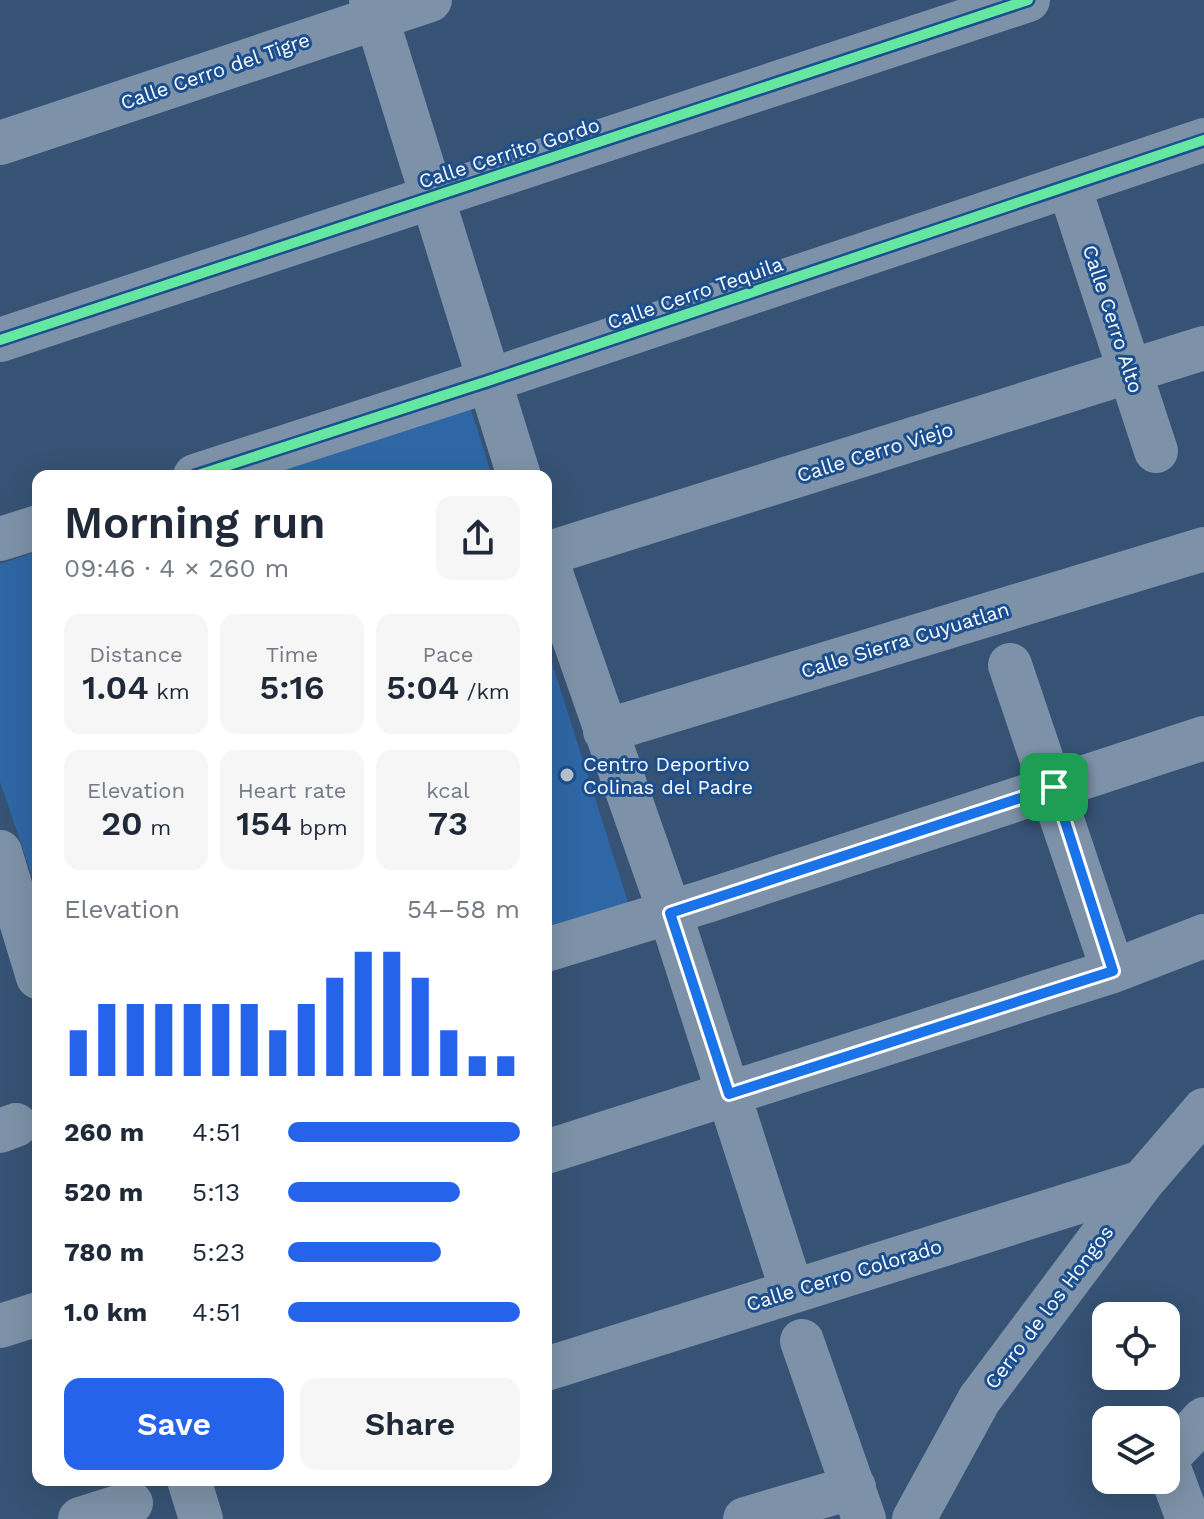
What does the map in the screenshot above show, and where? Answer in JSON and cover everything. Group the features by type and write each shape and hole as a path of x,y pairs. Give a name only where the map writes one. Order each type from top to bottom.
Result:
{"street":[{"name":"Calle Cerro del Tigre","path":"0,143 374,9 430,0"},
{"name":"Calle Cerrito Gordo","path":"0,340 1028,0"},
{"path":"374,9 517,470"},
{"name":"Calle Cerro Tequila","path":"214,470 1204,140"},
{"name":"Calle Cerro Alto","path":"1069,186 1156,451"},
{"name":"Calle Cerro Viejo","path":"552,555 1204,348"},
{"path":"0,539 32,529"},
{"name":"Calle Sierra Cuyuatlan","path":"605,731 1204,549"},
{"path":"552,575 670,913 792,1291"},
{"path":"1010,665 1054,787 1113,971"},
{"path":"552,948 670,913 1204,738"},
{"path":"0,852 32,957"},
{"path":"552,1150 1113,971 1204,936"},
{"name":"Cerro de los Hongos","path":"914,1519 979,1400 1142,1182 1204,1110"},
{"name":"Calle Cerro Colorado","path":"552,1367 1142,1182"},
{"path":"0,1326 32,1316"},
{"path":"745,1519 859,1503 802,1341"},
{"path":"1180,1445 1204,1419"},
{"path":"192,1486 201,1519"},
{"path":"1179,1494 1188,1519"},
{"path":"80,1519 131,1503"}],"shaded area":[{"path":"470,407 490,470 281,470"},
{"path":"32,553 32,876 0,782 0,564"},
{"name":"Centro Deportivo Colinas del Padre","path":"552,663 629,905 552,929"}],"cycle path":[{"path":"0,340 1028,0"},
{"path":"214,470 1204,140"}],"place":[{"name":"Centro Deportivo Colinas del Padre","path":"567,775"}],"route":[{"path":"1054,787 1113,971 729,1094 670,913 1054,787"}]}
